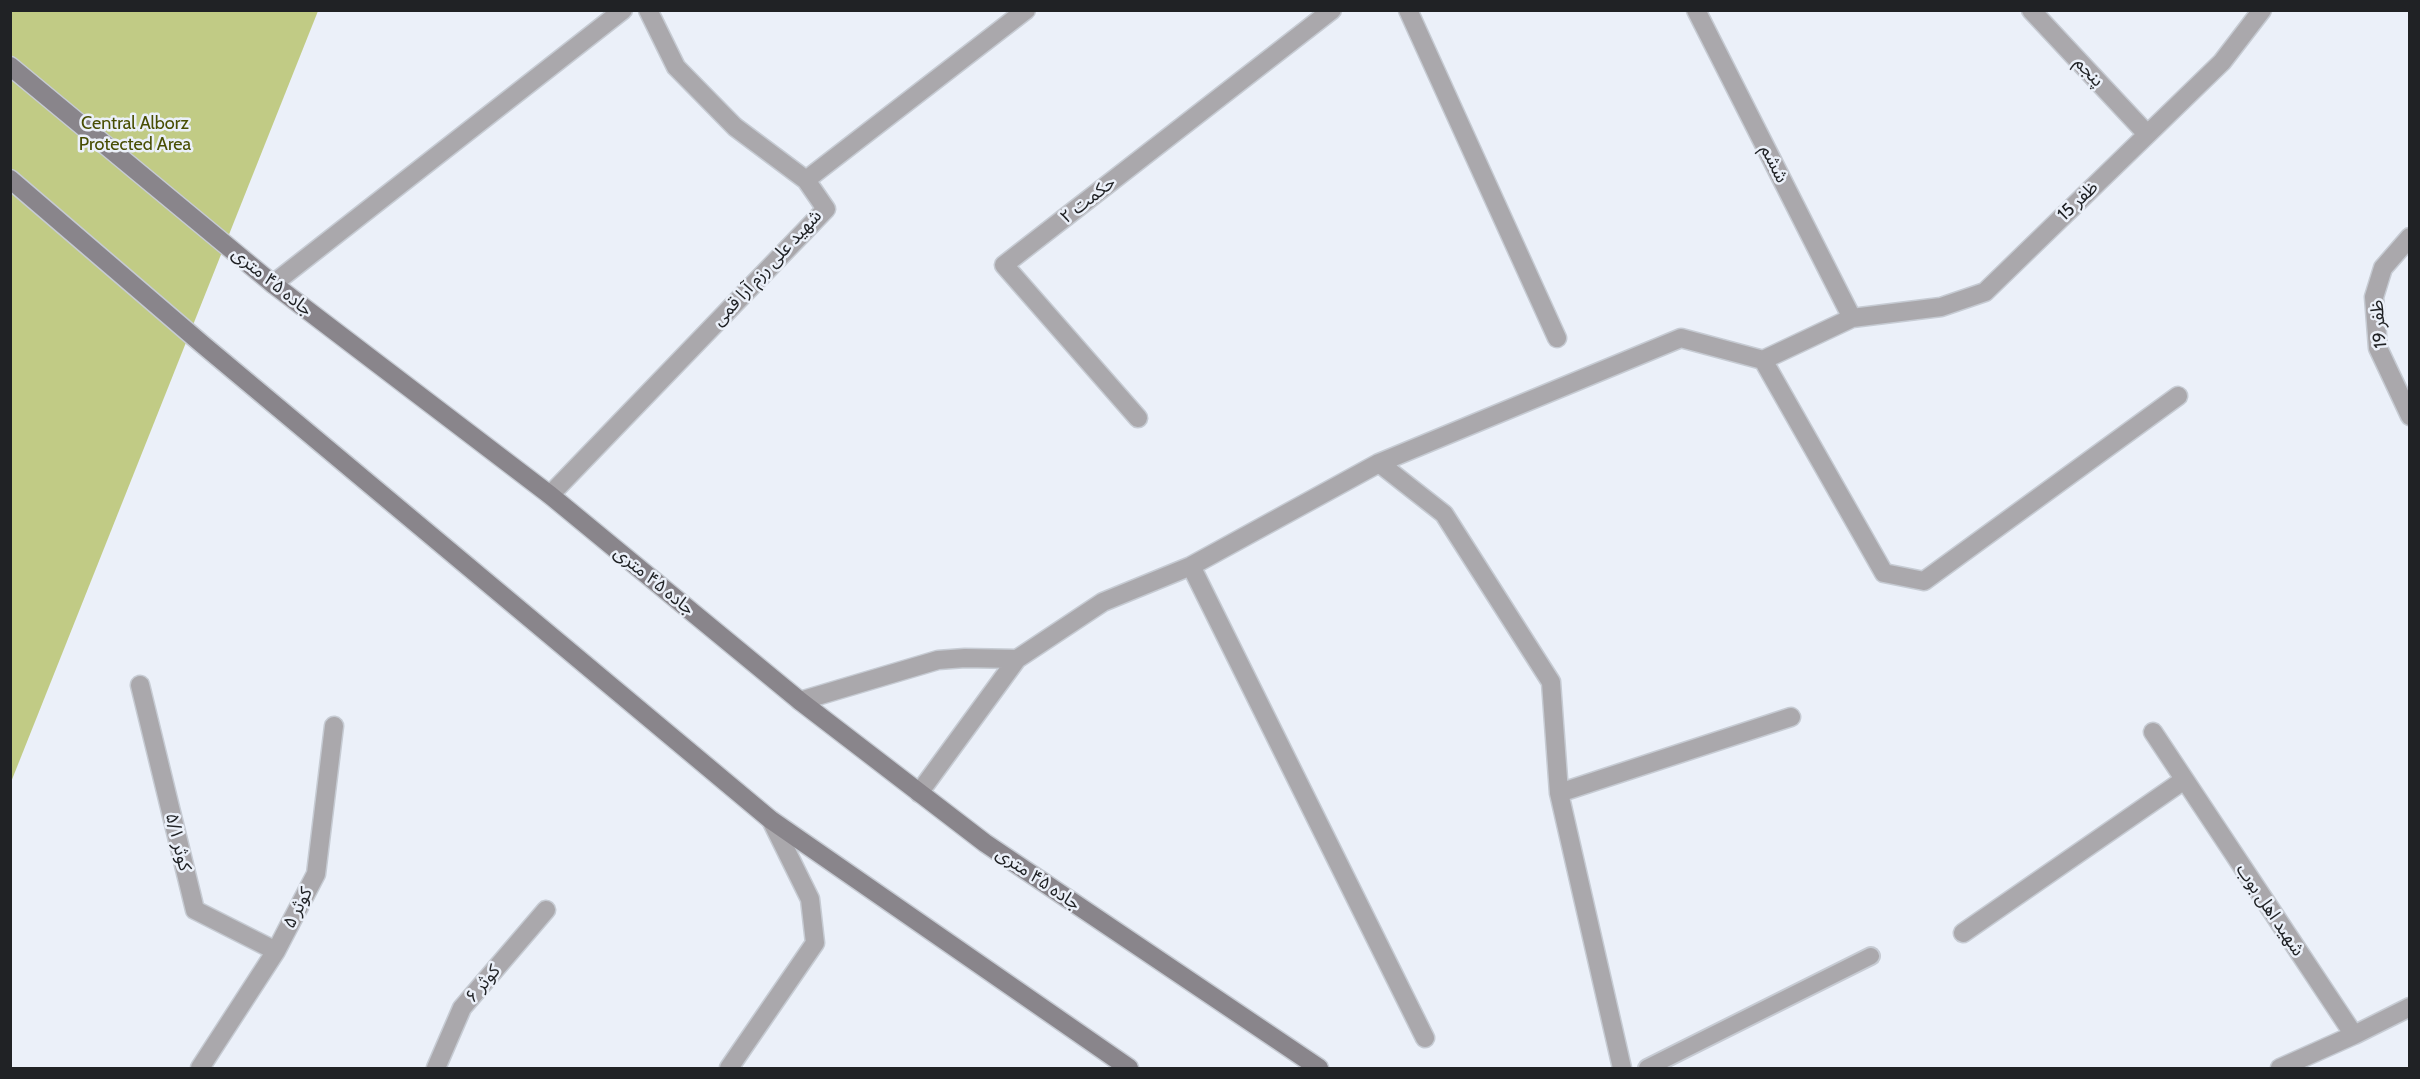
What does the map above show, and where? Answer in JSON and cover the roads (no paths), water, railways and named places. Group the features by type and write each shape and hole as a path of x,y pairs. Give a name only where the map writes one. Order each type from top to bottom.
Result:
{"street":[{"path":"273,284 623,10"},
{"name":"شهید علی رزم آرا قمی","path":"550,495 826,209 806,180 735,127 676,67 648,10"},
{"path":"806,180 1026,10"},
{"name":"حکمت ۲","path":"1138,418 1004,265 1332,10"},
{"path":"1408,10 1557,338"},
{"name":"ششم","path":"1696,10 1852,318"},
{"name":"پنجم","path":"2031,10 2147,134"},
{"name":"ظفر 15","path":"1763,360 1852,318 1941,307 1984,292 2222,62 2262,10"},
{"name":"جاده ۴۵ متری","path":"10,66 273,284 550,495 800,701 919,793 985,843 1319,1068"},
{"path":"10,179 771,820 1129,1068"},
{"name":"ظفر 19","path":"2409,237 2383,268 2374,297 2378,348 2409,416"},
{"path":"919,793 1017,659 1103,603 1191,566 1379,463 1681,338 1763,360 1884,573 1924,581 2178,396"},
{"path":"1379,463 1444,514 1551,682 1559,793 1622,1068"},
{"path":"1191,566 1425,1038"},
{"path":"800,701 939,660 1017,659"},
{"name":"کوثر ۵/۱","path":"140,685 195,910 276,951"},
{"path":"1559,793 1791,717"},
{"name":"کوثر ۵","path":"200,1068 276,951 316,874 334,726"},
{"name":"شهید اهل بوب","path":"2153,732 2354,1035"},
{"path":"1964,933 2184,780"},
{"path":"729,1068 815,943 810,899 771,820"},
{"name":"کوثر ۶","path":"436,1068 462,1008 546,910"},
{"path":"2280,1068 2354,1035 2409,1007"}],"lane":[{"path":"1647,1068 1871,956"}],"park label":[{"name":"Central Alborz Protected Area","path":"135,134"}]}
